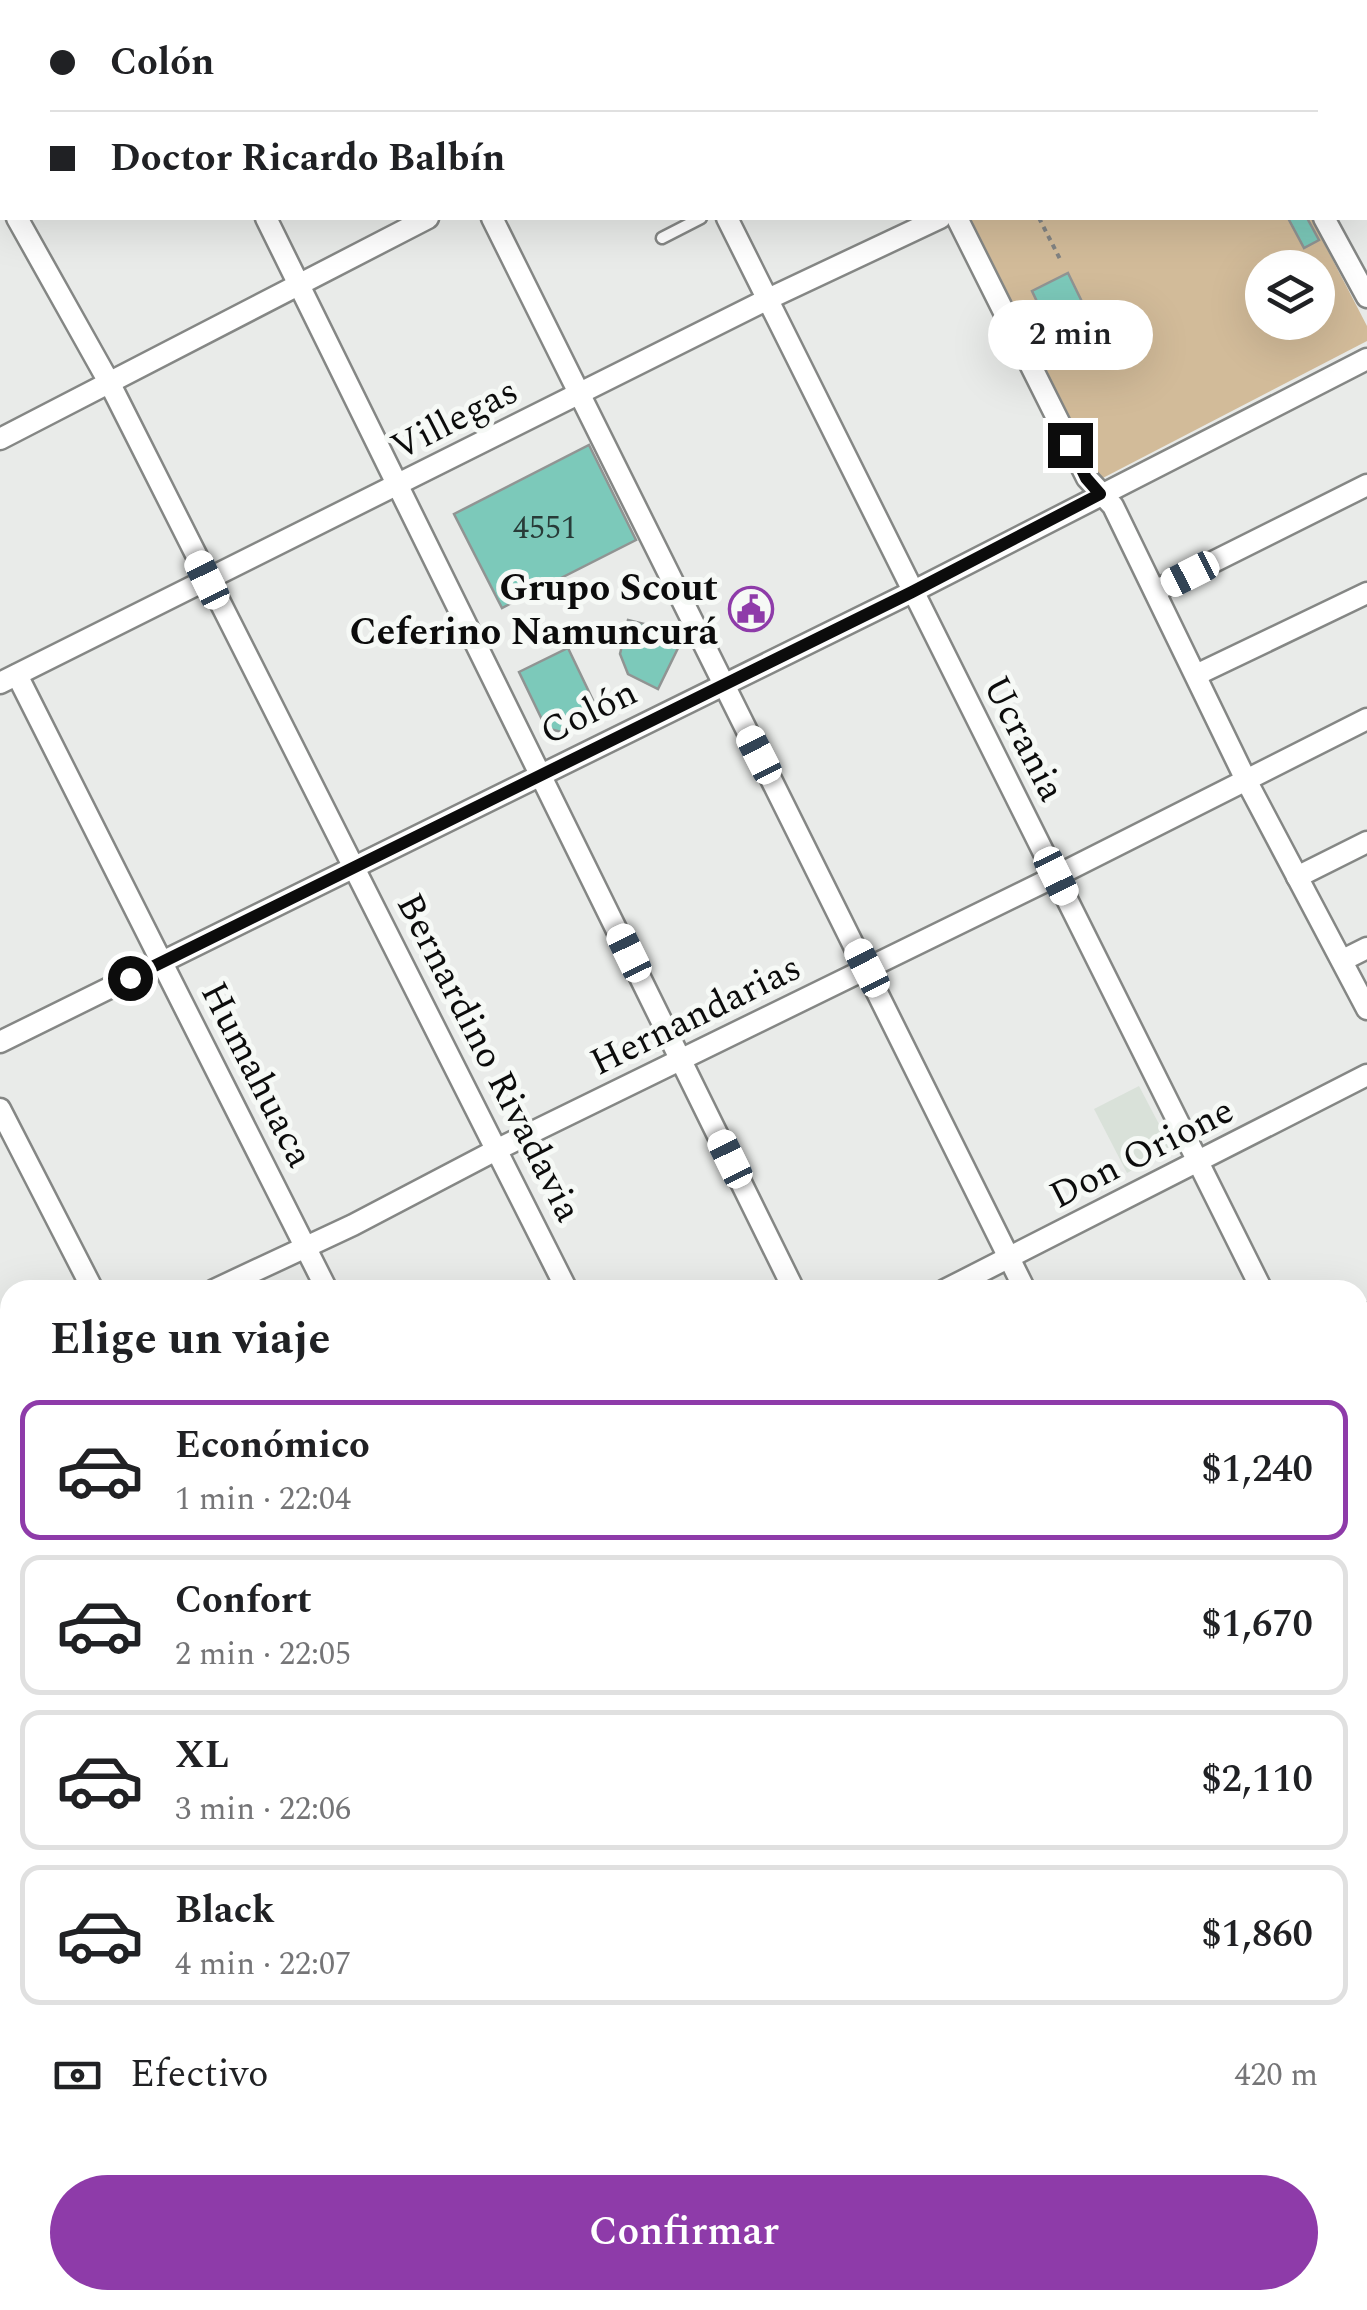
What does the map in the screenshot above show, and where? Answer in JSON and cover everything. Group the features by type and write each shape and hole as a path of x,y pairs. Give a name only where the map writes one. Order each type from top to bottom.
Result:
{"street":[{"name":"Bernardino Rivadavia","path":"18,220 110,384 562,1280"},
{"path":"267,220 789,1280"},
{"path":"0,439 424,220"},
{"path":"493,220 1020,1280"},
{"name":"Ucrania","path":"727,220 1257,1280"},
{"name":"Villegas","path":"8,679 768,299 936,220"},
{"path":"957,220 1086,478 1113,506 1246,780 1367,1009"},
{"path":"1325,220 1367,297"},
{"name":"Colón","path":"0,1042 912,592 1367,360"},
{"path":"1155,591 1367,485"},
{"path":"1196,676 1367,593"},
{"name":"Humahuaca","path":"8,679 163,962 322,1280"},
{"name":"Hernandarias","path":"236,1280 1056,876 1367,718"},
{"path":"1297,877 1367,842"},
{"path":"1343,960 1367,948"},
{"name":"Don Orione","path":"965,1280 1367,1075"},
{"path":"0,1109 89,1280"}],"lane":[{"path":"662,238 697,220"}],"path":[{"path":"1041,220 1060,260"}],"shaded area":[{"path":"967,220 1312,220 1328,250 1245,250 1245,340 1335,340 1335,264 1367,326 1367,341 1099,480"},
{"path":"1139,1086 1172,1149 1127,1173 1094,1109"}],"building":[{"path":"1289,220 1308,220 1319,240 1304,248"},
{"path":"1068,273 1103,345 1066,363 1032,291"},
{"path":"589,445 636,540 502,608 454,514"},
{"path":"628,620 673,631 680,644 658,689 628,674 620,654"},
{"path":"568,648 602,719 569,734 546,728 519,672"}],"place":[{"name":"Grupo Scout Ceferino Namuncurá","path":"751,609"}],"route":[{"path":"130,978 912,592 1100,494 1086,478 1070,445"}]}
